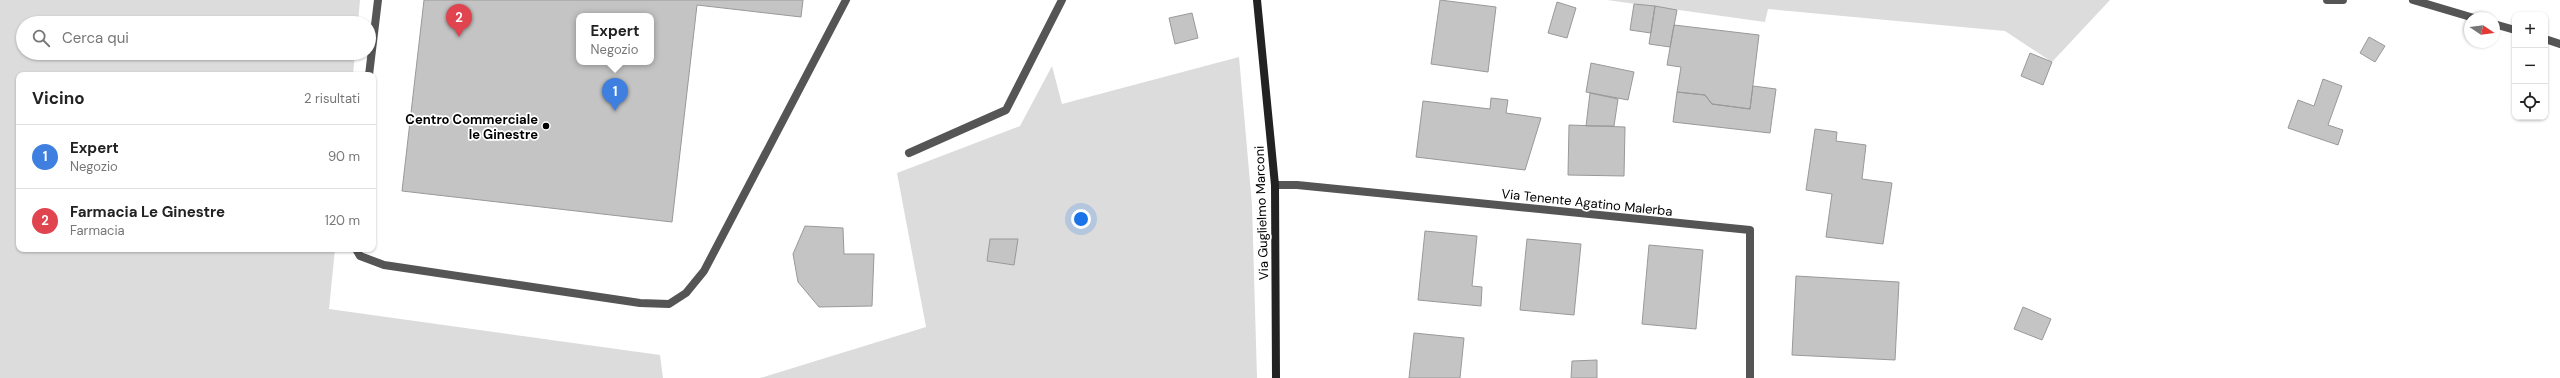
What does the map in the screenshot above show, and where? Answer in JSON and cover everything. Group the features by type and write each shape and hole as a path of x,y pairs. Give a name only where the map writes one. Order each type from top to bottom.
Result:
{"main road":[{"name":"Via Guglielmo Marconi","path":"1258,0 1274,185 1276,378"}],"street":[{"path":"376,17 378,0"},
{"path":"358,252 360,256 384,265 640,303 669,304 686,293 704,271 846,0"},
{"path":"909,153 1006,110 1062,0"},
{"path":"2327,0 2343,0"},
{"path":"2414,0 2464,15"},
{"path":"2500,26 2512,29"},
{"path":"2548,40 2560,44"},
{"path":"369,72 371,60"},
{"name":"Via Tenente Agatino Malerba","path":"1274,185 1297,185 1750,230 1750,378"}],"shaded area":[{"path":"0,0 360,0 359,16 16,16 16,60 354,60 353,72 16,72 16,252 335,252 329,309 660,355 663,378 0,378"},
{"path":"1607,0 2110,0 2052,62 2005,31 1768,9 1765,22"},
{"path":"1239,57 1252,205 1257,378 760,378 926,327 897,173 1020,126 1052,66 1062,104"}],"building":[{"name":"Centro Commerciale le Ginestre","path":"424,0 803,0 801,17 697,5 672,222 402,191"},
{"path":"1440,0 1496,7 1488,72 1431,64"},
{"path":"1557,2 1576,8 1567,38 1548,33"},
{"path":"1634,4 1655,6 1651,33 1630,30"},
{"path":"1655,6 1677,10 1670,47 1649,44"},
{"path":"1192,13 1198,38 1175,44 1169,18"},
{"path":"1674,25 1759,35 1750,109 1712,104 1705,95 1677,92 1681,67 1667,65"},
{"path":"2369,37 2385,46 2375,62 2360,53"},
{"path":"2030,53 2052,62 2043,85 2021,76"},
{"path":"1591,63 1634,72 1628,100 1586,92"},
{"path":"2323,79 2342,86 2328,125 2343,130 2338,145 2288,128 2298,100 2314,106"},
{"path":"1753,86 1776,89 1770,133 1673,122 1677,92 1705,95 1712,104 1750,109"},
{"path":"1590,93 1618,99 1614,126 1586,126"},
{"path":"1491,98 1508,100 1506,113 1541,118 1525,170 1416,157 1423,101 1490,109"},
{"path":"1569,125 1625,127 1624,176 1568,175"},
{"path":"1815,129 1837,132 1836,141 1866,145 1862,179 1892,183 1883,244 1826,237 1832,194 1806,190"},
{"path":"805,226 843,228 844,254 874,254 872,306 819,307 798,282 793,254"},
{"path":"1425,231 1477,236 1472,286 1482,287 1481,306 1418,300"},
{"path":"990,239 1018,239 1014,265 987,261"},
{"path":"1527,239 1581,244 1574,315 1520,310"},
{"path":"1649,245 1703,250 1696,329 1642,324"},
{"path":"1796,276 1899,282 1895,360 1792,355"},
{"path":"2023,307 2051,319 2042,340 2014,329"},
{"path":"1414,333 1464,338 1460,378 1409,378"},
{"path":"1597,360 1597,378 1571,378 1572,361"}],"place":[{"name":"Farmacia Le Ginestre","path":"459,37"},
{"name":"Expert","path":"615,111"},
{"name":"Centro Commerciale le Ginestre","path":"546,126"}]}
